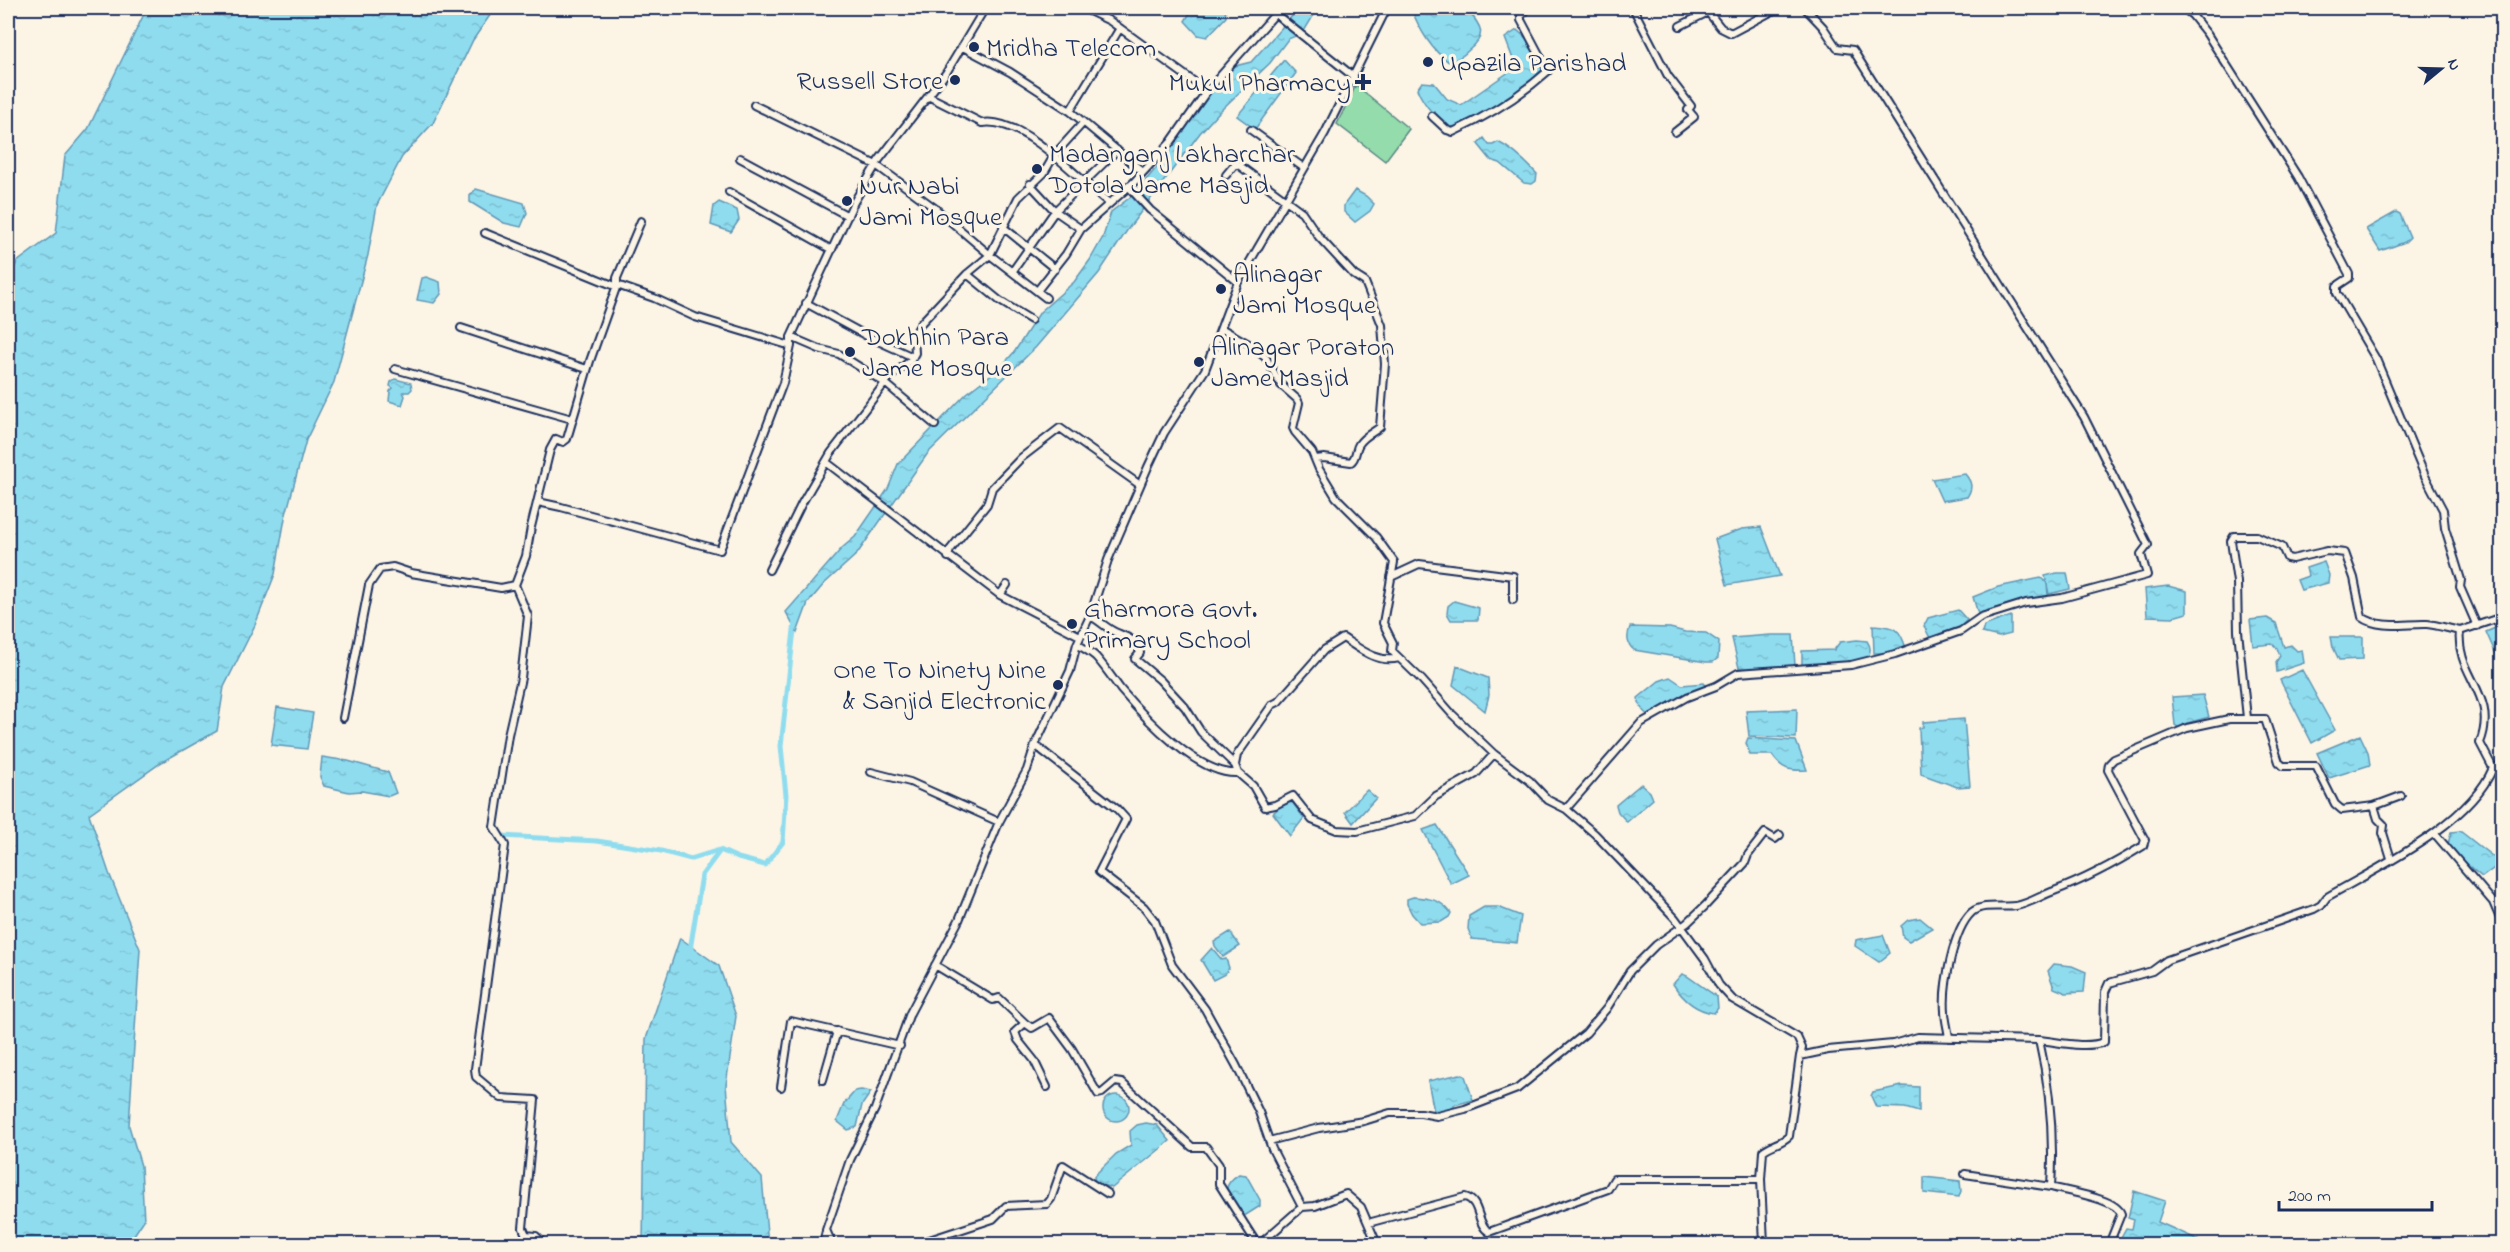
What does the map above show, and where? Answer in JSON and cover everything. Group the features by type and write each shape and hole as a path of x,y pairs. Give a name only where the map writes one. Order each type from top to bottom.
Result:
{"street":[{"path":"538,502 720,550 783,383 791,337 848,216 876,165 963,47 986,8"},
{"path":"1083,8 1120,28 1207,91"},
{"path":"1268,8 1354,77"},
{"path":"823,1245 850,1160 875,1109 900,1046 910,1013 959,920 999,822 1027,770 1035,745 1070,671 1077,644 1090,616 1108,560 1140,485 1164,434 1205,370 1238,282 1325,134 1387,8"},
{"path":"1432,116 1453,132 1514,99 1548,71 1521,20 1521,16 1528,8"},
{"path":"1633,8 1668,76 1691,106 1688,110 1694,117 1675,132"},
{"path":"1680,26 1708,12 1721,28 1731,33 1778,8"},
{"path":"1566,809 1641,723 1687,697 1716,686 1738,673 1851,665 1895,654 1961,631 1981,617 2026,603 2062,598 2147,575 2141,554 2148,545 2084,417 1853,50 1837,48 1823,27 1805,8"},
{"path":"2183,8 2192,15 2207,34 2298,177 2349,274 2349,278 2337,286 2337,293 2376,359 2425,476 2443,510 2445,528 2461,580 2460,586 2477,626"},
{"path":"1037,291 1066,254 1081,229 1129,188 1171,142 1207,91 1275,14"},
{"path":"1070,111 1120,28"},
{"path":"963,47 1010,72 1070,111 1143,172"},
{"path":"928,96 982,123 991,122 1018,131 1054,154 1109,203"},
{"path":"754,105 876,165 936,209 1046,298"},
{"path":"769,570 802,503 826,462 885,383 909,364 913,357 914,335 922,322 967,274 990,255 1018,198 1044,173 1054,154 1083,123"},
{"path":"1251,130 1304,168"},
{"path":"1012,272 1055,211 1117,150"},
{"path":"740,158 848,216"},
{"path":"1226,175 1236,164 1302,212 1319,237 1354,275 1365,282 1382,325 1385,364 1380,427 1368,433 1358,445 1356,456 1351,462 1316,459"},
{"path":"1030,184 1055,211 1081,229"},
{"path":"1129,188 1150,210 1238,282"},
{"path":"729,192 832,250"},
{"path":"540,1245 540,1240 536,1236 526,1236 524,1228 535,1100 501,1098 476,1077 475,1069 505,845 494,827 508,735 521,678 528,616 515,585 526,556 550,450 556,440 563,442 567,439 617,278 641,221"},
{"path":"1003,227 1055,269"},
{"path":"485,233 654,298 695,317 791,346"},
{"path":"967,274 1000,301 1031,320"},
{"path":"806,303 867,336 913,357"},
{"path":"461,328 587,369"},
{"path":"1221,328 1249,344 1266,358 1281,385 1297,399 1298,407 1293,430 1312,452 1319,469 1336,496 1376,537 1391,557 1394,564 1383,623 1393,643 1392,651 1494,754 1530,781 1548,800 1566,809 1595,834 1682,926 1705,958 1719,985 1732,999 1797,1037 1802,1048 1789,1136 1784,1141 1769,1145 1763,1151 1761,1179 1764,1245"},
{"path":"791,337 819,349 839,354 885,383 935,425"},
{"path":"395,369 572,419"},
{"path":"948,557 950,549 987,504 992,488 1020,458 1059,428 1140,485"},
{"path":"826,462 875,497 948,557 1000,595 1080,636"},
{"path":"2247,718 2238,632 2237,582 2231,541 2234,536 2257,536 2282,547 2287,558 2292,559 2327,550 2345,553 2354,578 2362,617 2377,624 2430,624 2460,631 2502,617"},
{"path":"1391,577 1419,564 1513,576 1513,600"},
{"path":"343,718 369,585 380,569 393,567 411,573 501,588 515,585"},
{"path":"1000,595 1007,585"},
{"path":"1090,616 1114,632 1127,636 1138,647 1140,653 1135,659 1160,680 1185,707 1201,732 1253,786 1265,807 1275,806 1293,796 1312,820 1320,825 1337,830 1357,831 1414,816 1436,796 1476,774 1494,754"},
{"path":"2460,631 2459,646 2463,663 2480,692 2484,706 2485,728 2480,743 2481,750 2493,768"},
{"path":"1235,765 1237,755 1272,705 1278,702 1324,650 1343,638 1367,654 1382,659 1399,658"},
{"path":"1077,644 1095,656 1140,710 1174,742 1197,760 1211,767 1227,774 1238,773"},
{"path":"1950,1038 1945,1011 1947,978 1956,938 1973,911 1983,907 2018,906 2071,886 2106,868 2145,843 2108,770 2109,764 2114,759 2187,728 2208,722 2247,718 2265,719 2279,762 2283,766 2316,766 2335,804 2342,810 2374,806 2401,796"},
{"path":"1035,745 1117,809 1126,819 1099,872 1144,907 1155,921 1172,965 1205,1009 1236,1065 1259,1112 1269,1141 1302,1207"},
{"path":"1800,1056 1827,1050 1893,1044 1918,1037 2098,1044 2104,1042 2104,992 2109,983 2152,971 2167,960 2314,909 2321,905 2327,897 2435,834 2480,790 2487,782 2493,768 2502,765"},
{"path":"871,772 910,782 999,822"},
{"path":"2374,806 2378,819 2384,825 2391,859"},
{"path":"1269,1141 1319,1128 1364,1121 1390,1113 1421,1113 1437,1116 1465,1109 1517,1089 1586,1033 1607,1008 1630,971 1656,945 1705,906 1745,863 1748,855 1765,833 1775,839 1780,835"},
{"path":"2435,834 2493,902 2502,923"},
{"path":"935,965 993,1000 999,998 1032,1028 1049,1018 1072,1049 1098,1094 1115,1082 1122,1083 1192,1146 1206,1147 1218,1165 1219,1184 1258,1245 1302,1207 1315,1206 1346,1194 1361,1207 1377,1245"},
{"path":"781,1087 791,1021 900,1046"},
{"path":"1025,1023 1015,1032 1018,1040 1034,1060 1047,1087"},
{"path":"823,1080 837,1031"},
{"path":"2039,1040 2050,1120 2053,1167 2051,1187"},
{"path":"917,1245 993,1219 1006,1206 1047,1204 1063,1165 1108,1194"},
{"path":"1965,1174 2051,1187 2096,1198 2119,1209 2121,1214 2109,1245"},
{"path":"1368,1223 1465,1197 1471,1198 1474,1202 1483,1228 1489,1232 1608,1189 1614,1179 1761,1179"},
{"path":"826,1230 832,1245"}],"green space":[{"path":"1356,85 1409,129 1385,161 1337,124"}],"water":[{"path":"147,8 495,8 473,40 433,123 402,157 377,205 368,255 334,382 306,440 285,518 275,574 255,625 224,687 217,731 162,762 89,814 109,873 140,949 129,1126 141,1166 144,1220 128,1244 8,1244 8,282 17,262 56,233 65,156 88,129"},
{"path":"1193,8 1225,8 1226,17 1207,37 1198,35 1185,21"},
{"path":"1295,8 1318,8 1303,33 1288,39 1270,63 1200,133 1128,229 1099,273 1036,347 928,453 857,554 824,584 808,603 797,633 786,612 842,548 855,537 888,489 898,464 967,393 1002,366 1015,351 1040,312 1074,282 1090,260 1103,237 1111,212 1133,195 1158,166 1205,99 1235,66 1251,62 1292,16"},
{"path":"1414,8 1466,8 1480,29 1479,39 1462,56 1449,62 1437,52 1422,32 1412,10"},
{"path":"1517,30 1527,39 1543,69 1523,88 1500,104 1452,130 1432,112 1417,89 1422,82 1434,83 1447,99 1461,105 1516,67 1505,38"},
{"path":"1284,60 1296,73 1255,129 1237,116"},
{"path":"1484,138 1489,145 1498,142 1519,156 1537,174 1536,181 1532,184 1524,183 1500,163 1491,160 1478,144"},
{"path":"476,189 524,203 527,213 521,227 504,223 470,202 470,195"},
{"path":"1355,190 1374,204 1370,211 1355,222 1344,212 1344,205"},
{"path":"719,202 737,210 739,220 731,232 711,225 714,206"},
{"path":"2396,212 2400,214 2410,237 2405,242 2380,251 2366,229"},
{"path":"426,277 440,282 441,294 434,303 417,300 422,278"},
{"path":"395,379 411,383 412,389 409,392 403,392 405,396 402,405 389,401 390,391 393,388 390,386 391,382"},
{"path":"1965,474 1971,485 1967,497 1942,501 1932,479"},
{"path":"1761,527 1780,576 1727,585 1715,539 1742,529"},
{"path":"2324,562 2329,575 2328,583 2301,590 2297,580 2308,576 2306,568"},
{"path":"2067,573 2070,589 2049,594 2045,576"},
{"path":"2041,578 2047,583 2048,596 2026,599 1978,614 1973,597 1998,587"},
{"path":"2168,586 2187,591 2187,613 2173,617 2147,616 2145,589"},
{"path":"1454,601 1479,608 1478,620 1451,620 1447,613 1448,606"},
{"path":"1958,610 1967,620 1960,627 1930,638 1924,626 1928,618"},
{"path":"2011,616 2011,634 1999,637 1982,633 1984,626"},
{"path":"2267,618 2276,623 2284,647 2291,645 2297,651 2302,650 2304,663 2277,672 2276,662 2280,656 2277,648 2272,644 2253,646 2250,620"},
{"path":"1873,625 1895,629 1901,635 1906,648 1896,653 1874,653"},
{"path":"2502,625 2502,668 2486,632"},
{"path":"1630,627 1670,628 1685,632 1706,633 1719,642 1718,658 1713,662 1706,662 1634,650 1628,639"},
{"path":"1793,635 1795,666 1739,668 1732,638"},
{"path":"2331,637 2363,637 2363,659 2339,660"},
{"path":"1867,641 1870,649 1868,658 1846,663 1802,666 1802,651 1834,650 1840,642"},
{"path":"1457,666 1488,678 1489,695 1485,711 1453,685"},
{"path":"2302,670 2335,730 2312,743 2280,680"},
{"path":"1670,677 1682,685 1704,683 1708,688 1651,716 1648,715 1642,709 1638,698 1659,681"},
{"path":"2203,695 2209,717 2184,724 2181,729 2175,725 2172,697"},
{"path":"277,707 313,713 307,749 271,745"},
{"path":"1797,709 1796,738 1749,736 1746,711"},
{"path":"1964,719 1970,786 1957,787 1921,774 1919,728 1923,727 1923,722"},
{"path":"2360,735 2368,752 2370,765 2329,778 2317,753"},
{"path":"1748,738 1796,741 1807,770 1787,768 1779,764 1772,755 1750,755 1746,743"},
{"path":"322,757 348,761 388,772 396,793 389,796 362,791 349,792 324,786 320,777"},
{"path":"1641,784 1650,792 1653,799 1627,822 1618,812 1616,805"},
{"path":"1367,790 1376,798 1353,823 1345,812"},
{"path":"1287,801 1292,802 1304,818 1290,836 1273,813"},
{"path":"1437,825 1469,875 1451,884 1423,830"},
{"path":"2460,831 2501,863 2482,877 2447,848 2451,832"},
{"path":"1413,897 1439,902 1451,913 1441,922 1420,923 1407,904 1407,899"},
{"path":"1484,907 1498,907 1521,916 1517,943 1472,939 1468,929 1469,916"},
{"path":"1920,918 1932,928 1909,941 1903,937 1901,926 1908,920"},
{"path":"1230,932 1240,946 1223,957 1214,942"},
{"path":"1883,935 1890,953 1879,962 1855,946 1856,940"},
{"path":"680,938 719,966 736,1016 726,1085 731,1142 762,1178 768,1244 643,1244 646,1039"},
{"path":"1212,948 1222,960 1226,959 1229,968 1225,974 1213,980 1201,960"},
{"path":"2054,964 2072,966 2086,972 2084,992 2066,993 2054,988 2048,971"},
{"path":"1682,974 1717,997 1718,1008 1714,1013 1695,1007 1681,994 1673,984"},
{"path":"1460,1074 1465,1076 1473,1100 1454,1105 1454,1108 1447,1112 1434,1112 1428,1081"},
{"path":"1902,1086 1919,1087 1919,1112 1905,1108 1876,1107 1871,1096 1873,1092"},
{"path":"855,1091 871,1092 862,1105 857,1127 848,1130 837,1121 844,1104"},
{"path":"1116,1095 1125,1099 1129,1108 1125,1117 1116,1121 1107,1117 1103,1108 1107,1099"},
{"path":"1146,1123 1157,1125 1170,1141 1112,1188 1095,1183 1094,1176 1116,1154 1131,1145 1130,1131 1137,1125"},
{"path":"1239,1174 1246,1175 1260,1200 1260,1206 1246,1215 1241,1215 1227,1193 1228,1184"},
{"path":"1924,1177 1960,1181 1959,1197 1924,1193"},
{"path":"2134,1191 2165,1201 2158,1222 2208,1244 2163,1244 2143,1240 2138,1244 2120,1239 2126,1228 2132,1229 2134,1220 2128,1218"}],"waterway":[{"path":"501,836 597,841 661,851 691,859 720,850 738,858 765,865 783,842 786,795 781,746 795,621"},
{"path":"690,950 702,875 719,852"}],"place":[{"name":"Mridha Telecom","path":"974,47"},
{"name":"Upazila Parishad","path":"1428,62"},
{"name":"Russell Store","path":"955,80"},
{"name":"Mukul Pharmacy","path":"1363,82"},
{"name":"Madanganj Lakharchar Dotola Jame Masjid","path":"1037,169"},
{"name":"Nur Nabi Jami Mosque","path":"847,201"},
{"name":"Alinagar Jami Mosque","path":"1221,289"},
{"name":"Dokhhin Para Jame Mosque","path":"850,352"},
{"name":"Alinagar Poraton Jame Masjid","path":"1199,362"},
{"name":"Gharmora Govt. Primary School","path":"1072,624"},
{"name":"One To Ninety Nine & Sanjid Electronic","path":"1058,685"}]}
